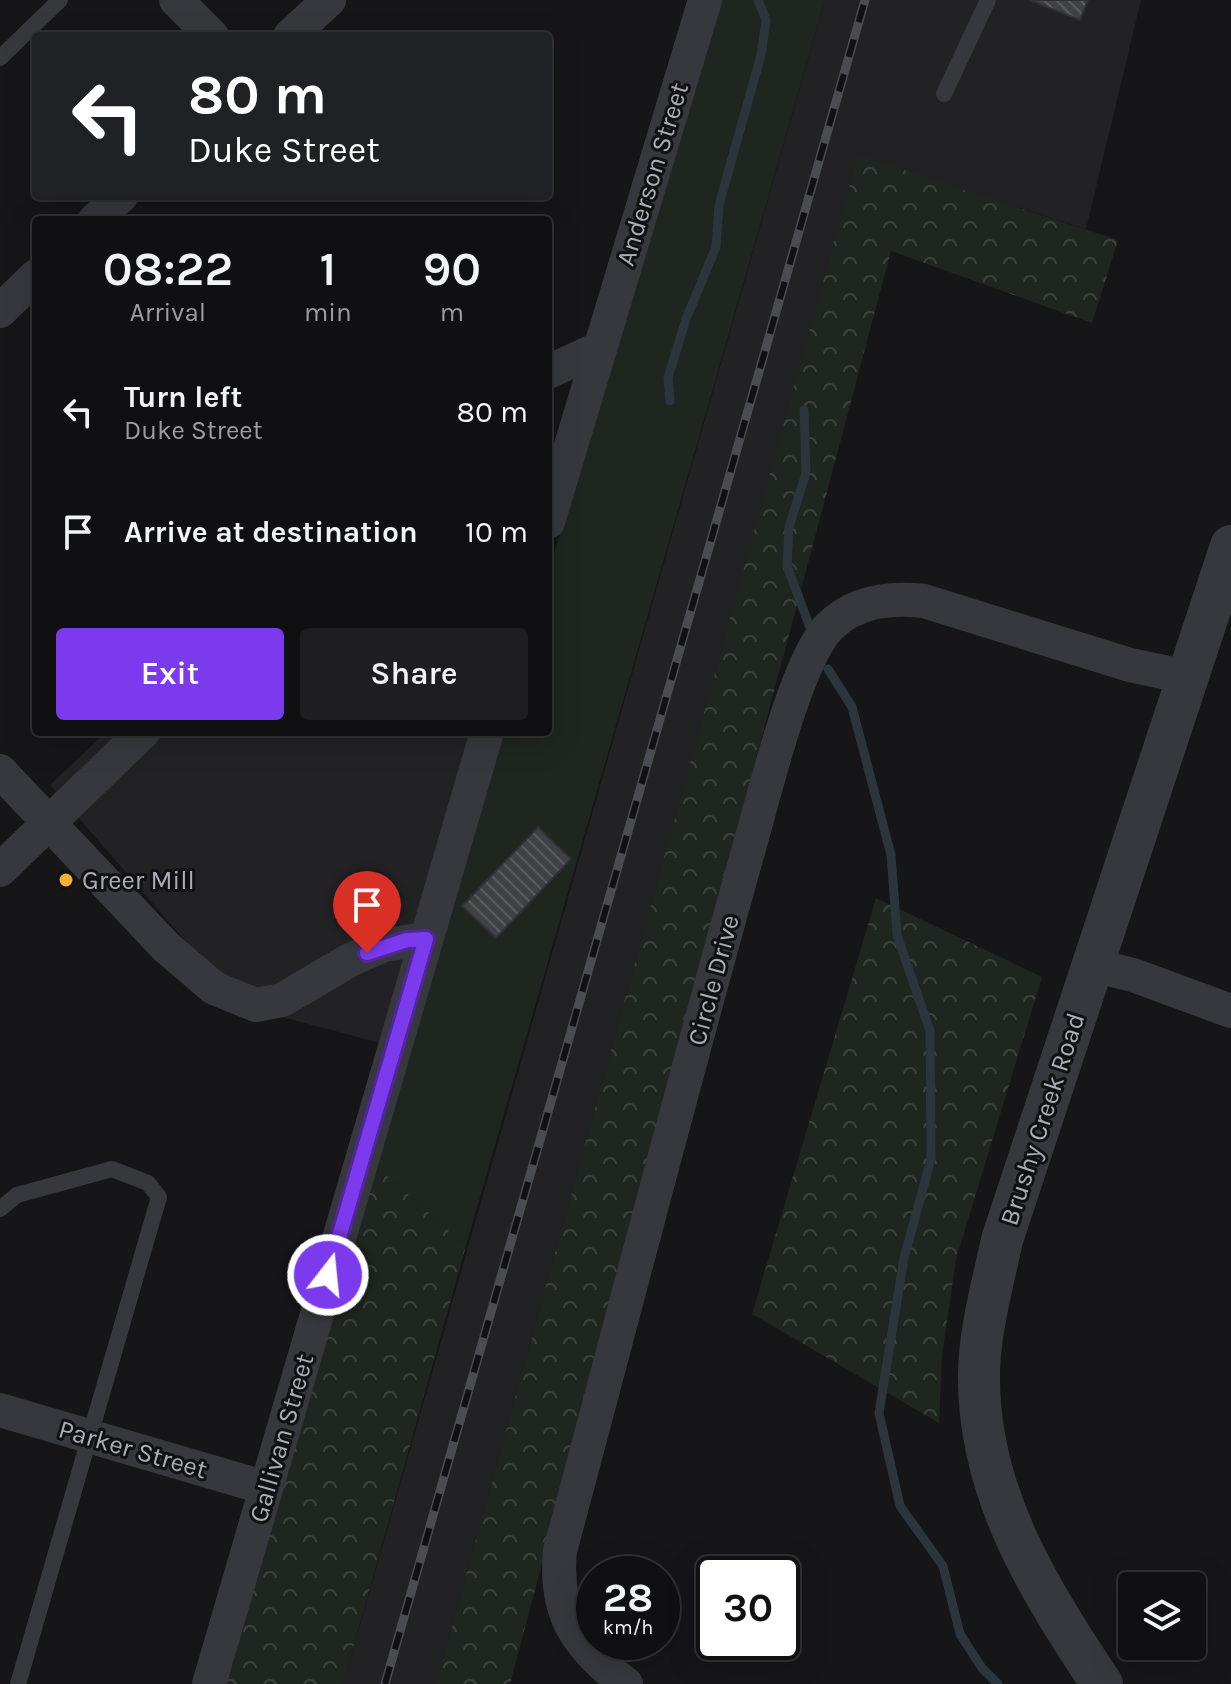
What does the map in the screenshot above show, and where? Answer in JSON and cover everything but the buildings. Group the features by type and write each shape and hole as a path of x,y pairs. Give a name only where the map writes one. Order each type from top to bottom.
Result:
{"street":[{"path":"176,0 208,32"},
{"path":"294,32 329,0"},
{"name":"Anderson Street","path":"598,349 705,0"},
{"path":"99,216 117,200"},
{"path":"0,311 32,280"},
{"path":"552,370 598,349"},
{"path":"552,508 598,349"},
{"name":"Brushy Creek Road","path":"1102,1684 1049,1605 1015,1540 985,1446 979,1371 1002,1240 1231,546"},
{"name":"Circle Drive","path":"626,1684 584,1648 566,1618 558,1575 560,1551 729,919 771,773 813,651 828,628 845,615 861,606 902,598 924,601 1130,665 1187,677"},
{"path":"0,870 139,736"},
{"name":"Gallivan Street","path":"209,1684 486,736"},
{"path":"0,771 166,947 214,988 256,1005 282,1000 350,960 384,945 426,939"},
{"path":"1092,965 1133,975 1231,1011"},
{"name":"Parker Street","path":"0,1410 266,1488"}],"lane":[{"path":"0,58 60,0"},
{"path":"944,94 988,0"},
{"path":"0,1209 17,1195 112,1169 148,1183 159,1197 18,1684"}],"shaded area":[{"path":"825,0 1141,0 1086,229 858,156 436,1684 343,1684"},
{"path":"102,736 500,736 407,1050 278,1016 215,975 50,785"}],"green space":[{"path":"716,0 825,0 466,1246 373,1163 500,736 552,736 552,560"},
{"path":"858,155 1118,240 1092,323 891,251 510,1684 436,1684"},
{"path":"876,898 1042,977 956,1259 942,1356 939,1423 752,1314"},
{"path":"373,1163 466,1246 343,1684 217,1684"}],"waterway":[{"path":"670,401 668,378 686,319 716,247 719,205 761,55 766,20 758,0"},
{"path":"804,410 806,473 789,527 787,566 809,625"},
{"path":"828,669 852,707 891,855 897,935 930,1031 931,1159 904,1258 879,1413 900,1506 943,1566 960,1634 982,1668 998,1684"}],"railway":[{"path":"385,1684 865,0"}],"place":[{"name":"Greer Mill","path":"66,880"}],"route":[{"path":"328,1275 426,939 384,945 367,953"}]}
